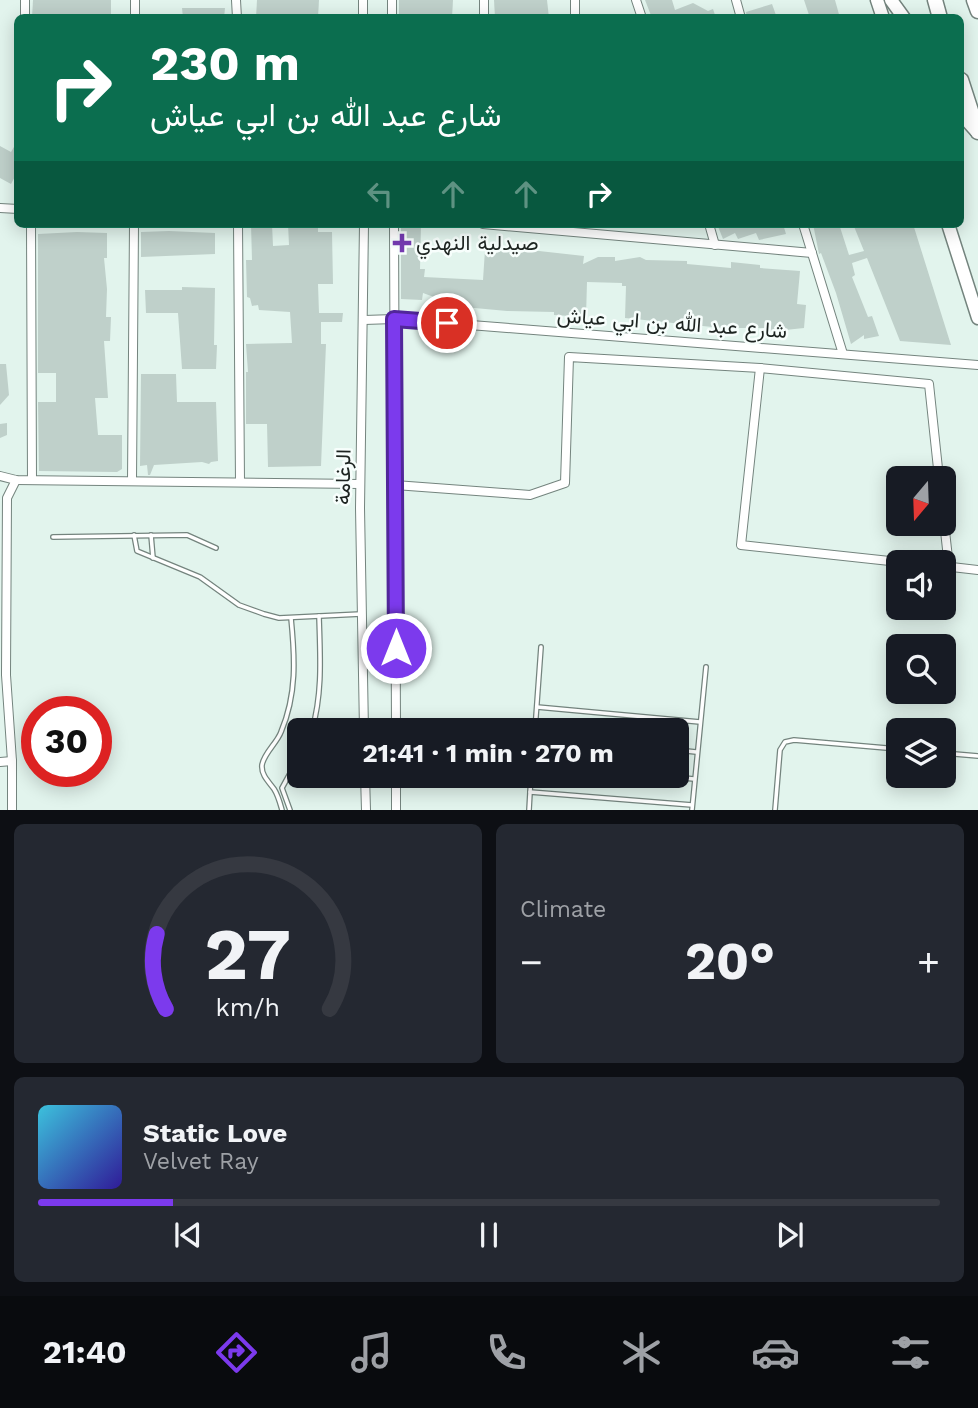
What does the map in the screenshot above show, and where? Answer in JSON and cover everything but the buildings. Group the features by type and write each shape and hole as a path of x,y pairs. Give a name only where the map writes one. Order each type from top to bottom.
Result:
{"highway":[{"path":"974,0 978,11"},
{"path":"964,89 978,133"}],"main road":[{"path":"964,117 978,133"},
{"path":"949,228 978,318"}],"street":[{"path":"31,228 32,480"},
{"path":"132,481 134,228"},
{"path":"238,228 240,482"},
{"name":"الرغامة","path":"364,228 360,484 364,718"},
{"path":"394,228 396,718"},
{"path":"527,228 812,253"},
{"path":"710,228 715,245"},
{"path":"804,228 842,354"},
{"name":"شارع عبد الله بن ابي عياش","path":"364,320 394,319 978,365"},
{"path":"394,485 530,495 565,483 569,357 760,368 929,384 938,466"},
{"path":"760,368 741,545 886,561"},
{"path":"0,476 16,480 360,484"},
{"path":"12,810 12,761 6,675 4,497 16,480"},
{"path":"956,568 978,570"},
{"path":"0,762 12,761"},
{"path":"365,788 366,810"},
{"path":"396,788 396,810"}],"lane":[{"path":"134,535 137,551 200,577 239,605 279,618 362,614"},
{"path":"151,535 152,558"},
{"path":"52,537 187,535 216,548"},
{"path":"316,718 321,677 319,616"},
{"path":"282,810 275,790 266,780 262,765 280,735 289,712 295,683 291,617"},
{"path":"536,718 541,647"},
{"path":"530,792 692,807 706,667"},
{"path":"537,707 700,722"},
{"path":"775,810 780,750 788,740 886,748"},
{"path":"689,751 696,752"},
{"path":"956,754 978,757"},
{"path":"689,778 694,779"},
{"path":"275,790 282,788 287,779"},
{"path":"282,788 290,810"},
{"path":"529,810 530,788"}],"place":[{"name":"صيدلية النهدي","path":"402,243"}],"route":[{"path":"396,648 394,319 447,323"}]}
